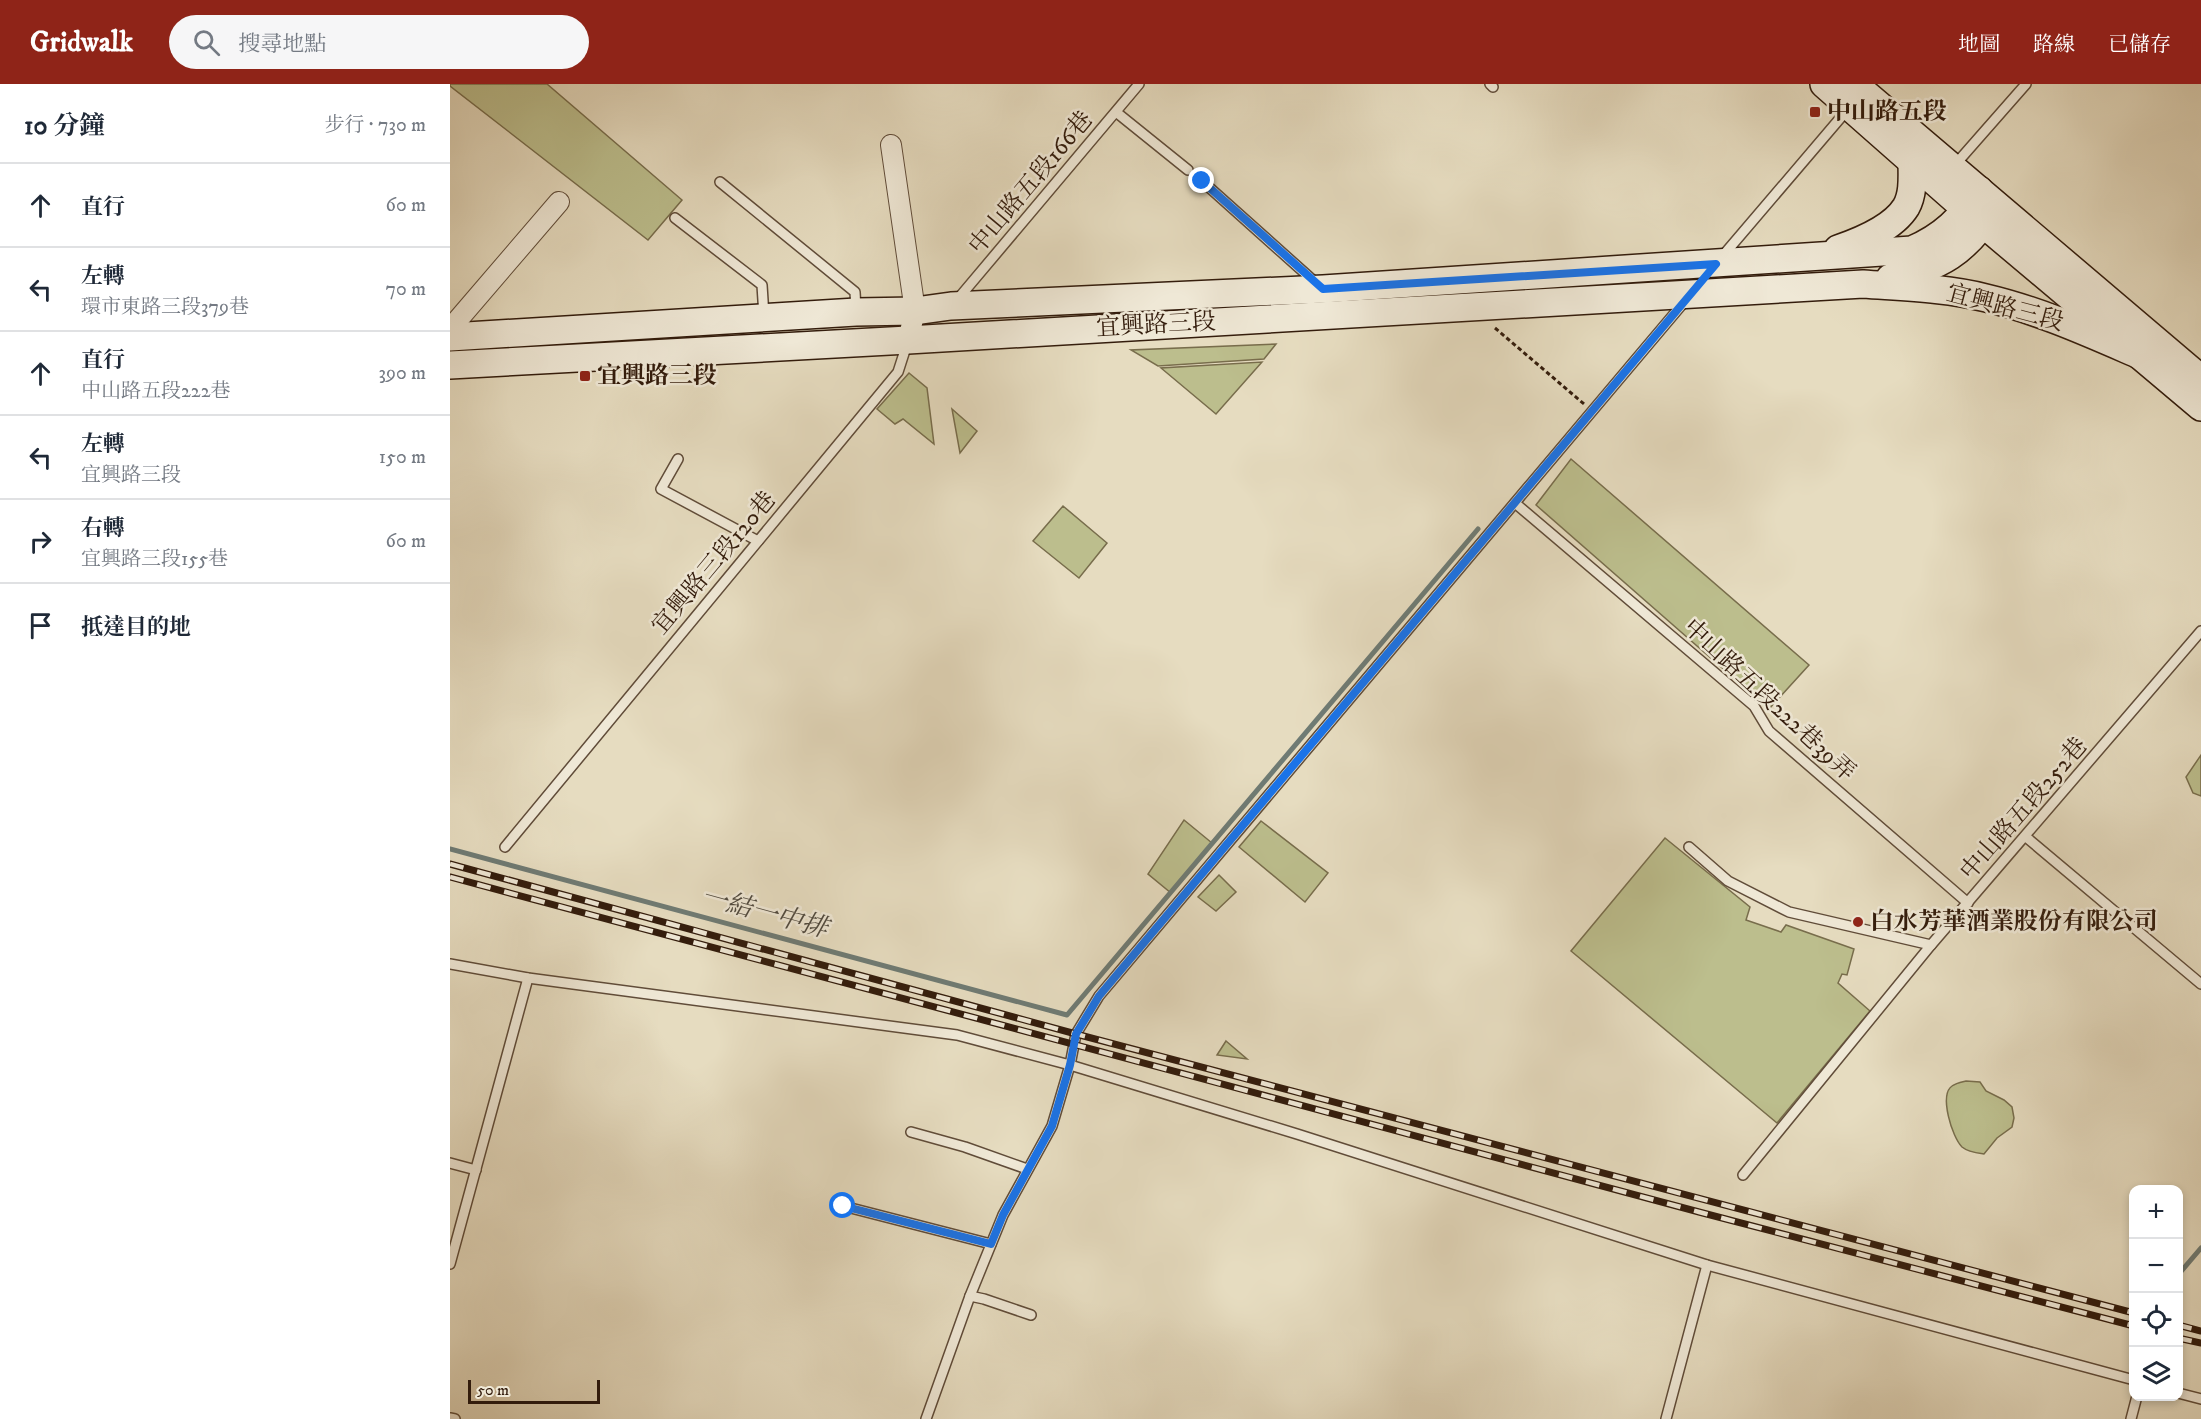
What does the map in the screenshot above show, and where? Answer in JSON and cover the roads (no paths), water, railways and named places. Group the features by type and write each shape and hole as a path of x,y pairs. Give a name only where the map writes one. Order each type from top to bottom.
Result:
{"street":[{"path":"1824,84 1859,91 1953,167 1982,207 2142,356 2201,407"},
{"path":"1859,91 1912,160 1982,207 2201,380"},
{"path":"891,146 927,321"},
{"name":"宜興路三段","path":"1820,256 1848,246 1891,224 1906,207 1912,187 1912,160"},
{"path":"450,329 559,202"},
{"name":"宜興路三段","path":"450,364 927,321 1323,289 1713,267 1820,256 1912,250 1930,243 1982,207"},
{"name":"宜興路三段","path":"1863,284 1919,272 1938,264 1964,245 1982,207"},
{"name":"宜興路三段","path":"450,337 856,312 927,321 1469,306 1695,289 1863,284 1929,289 1986,298 2075,326 2142,356"}],"lane":[{"name":"中山路五段166巷","path":"927,321 1140,84"},
{"path":"1953,167 2026,84"},
{"path":"1713,267 1859,91"},
{"path":"1116,112 1188,170"},
{"path":"1202,181 1323,289"},
{"path":"720,182 855,292 856,312"},
{"path":"675,218 762,285 764,318"},
{"path":"926,1419 970,1296 1003,1215 1052,1126 1070,1065 1076,1034 1099,996 1695,289"},
{"name":"宜興路三段120巷","path":"505,848 898,372 927,321"},
{"path":"678,459 661,489 758,541"},
{"name":"中山路五段222巷39弄","path":"1515,502 1754,706 1768,731 1968,903"},
{"name":"中山路五段252巷","path":"1743,1175 1931,945 2201,631"},
{"path":"2026,837 2201,984"},
{"path":"1689,847 1728,881 1790,912 1931,945"},
{"path":"450,964 528,978 957,1035 1070,1065 1297,1134 1707,1265 2129,1379"},
{"path":"450,1264 528,978"},
{"path":"911,1132 964,1147 1027,1169"},
{"path":"450,1162 476,1170"},
{"path":"843,1206 991,1244"},
{"path":"1666,1419 1707,1265"},
{"path":"970,1296 1031,1315"},
{"path":"2183,1394 2201,1399"},
{"path":"2131,1419 2136,1401"},
{"path":"450,1418 455,1419"}],"waterway":[{"name":"一結一中排","path":"450,849 1067,1015 1478,529"},
{"path":"2183,1269 2201,1248"}],"railway":[{"path":"450,864 1076,1034 2129,1312"},
{"path":"450,877 1699,1212 2129,1325"},
{"path":"2183,1326 2201,1331"},
{"path":"2183,1339 2201,1343"}],"place":[{"name":"中山路五段","path":"1815,112"},
{"name":"宜興路三段","path":"585,376"},
{"name":"白水芳華酒業股份有限公司","path":"1858,922"}]}
